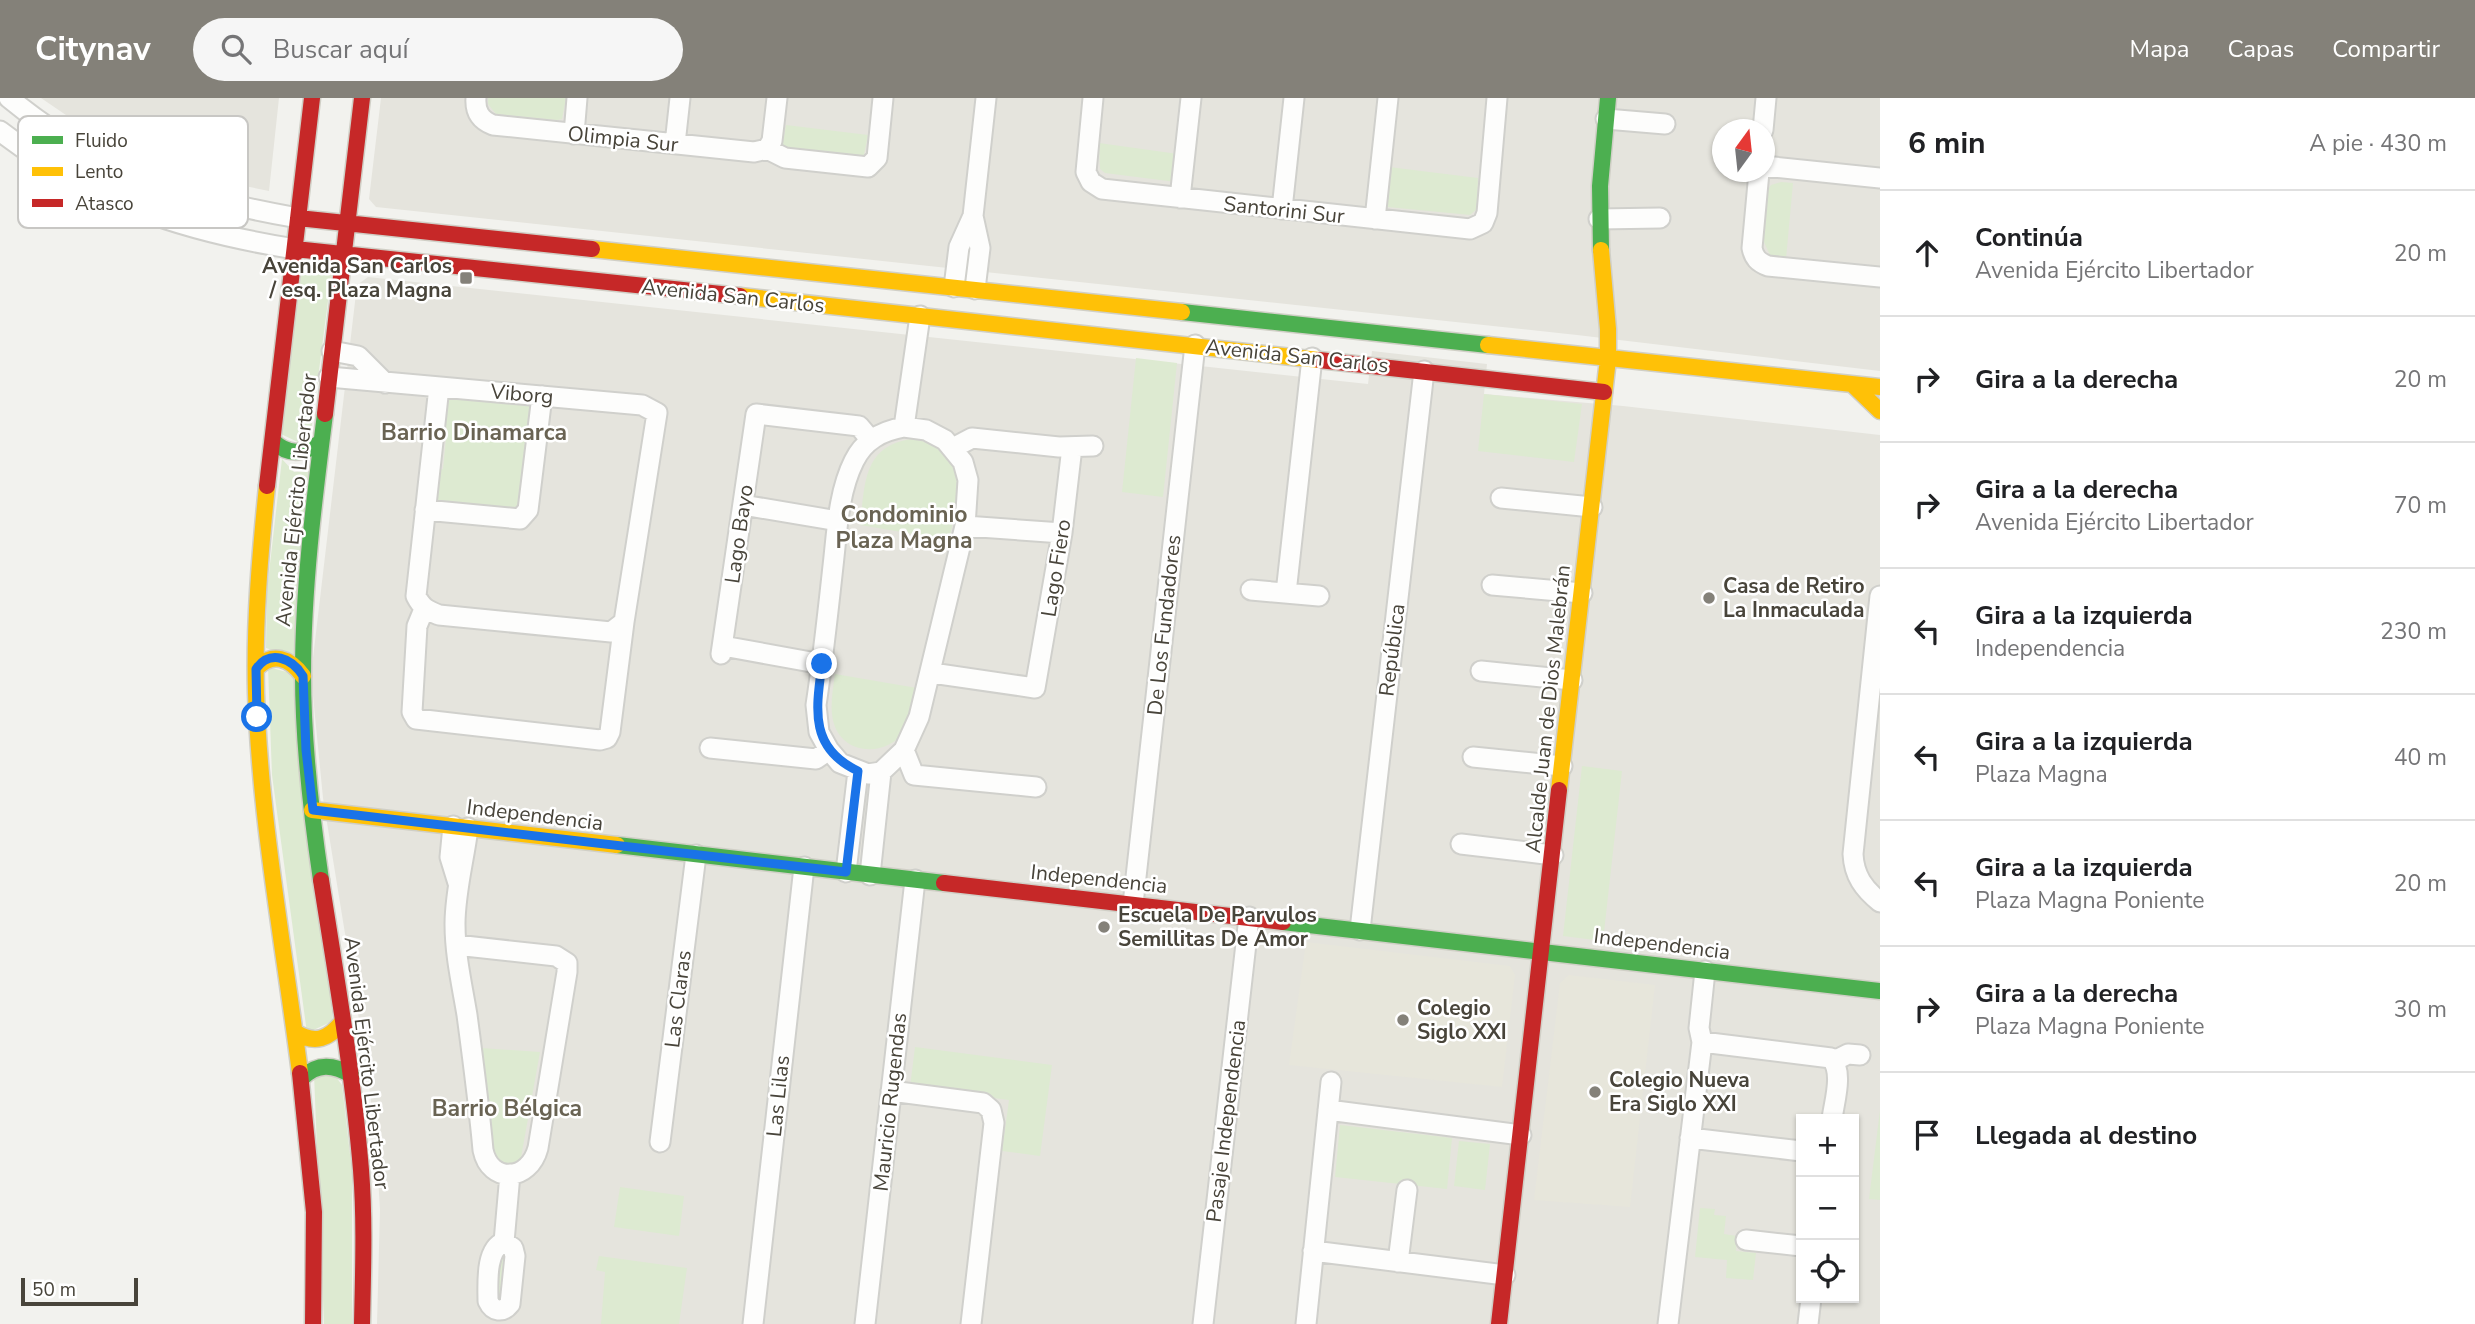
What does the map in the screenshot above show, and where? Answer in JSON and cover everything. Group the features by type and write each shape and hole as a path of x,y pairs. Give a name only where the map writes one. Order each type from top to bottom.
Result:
{"main road":[{"name":"Avenida Ejército Libertador","path":"312,98 259,574 256,669 266,824 312,1163 315,1221 313,1324"},
{"name":"Avenida Ejército Libertador","path":"362,98 304,605 303,676 306,750 313,810 351,1075 362,1181 362,1324"},
{"name":"Alcalde Juan de Dios Malebrán","path":"1499,1324 1608,359 1609,328 1599,219 1608,98"},
{"name":"Avenida San Carlos","path":"298,218 975,289 1504,352 1545,352 1880,387"},
{"name":"Avenida San Carlos","path":"295,249 1195,345 1604,392"},
{"path":"853,309 852,292 857,277"},
{"path":"1491,379 1545,352"},
{"path":"1852,384 1880,411"},
{"path":"273,441 283,450 297,453 310,450 321,442"},
{"path":"256,669 268,658 281,658 293,663 303,676"},
{"name":"Independencia","path":"313,810 1542,951 1708,976 1880,991"},
{"path":"295,1032 304,1039 318,1041 330,1036 343,1021"},
{"path":"302,1078 311,1069 321,1066 339,1068 351,1075"}],"street":[{"name":"Avenida San Carlos","path":"9,98 35,116"},
{"path":"574,134 578,98"},
{"path":"675,144 680,98"},
{"path":"767,149 772,141 777,98"},
{"name":"Olimpia Sur","path":"478,108 493,125 754,152 767,149 785,158 864,168 877,158 883,98"},
{"path":"954,287 960,247 973,216 986,98"},
{"name":"Santorini Sur","path":"1093,98 1086,166 1091,182 1096,187 1108,191 1465,229 1479,226 1487,213 1497,98"},
{"path":"1180,198 1191,98"},
{"path":"1282,209 1294,98"},
{"path":"1375,219 1388,98"},
{"path":"1764,119 1766,98"},
{"path":"1605,119 1665,124"},
{"name":"Avenida San Carlos","path":"0,131 18,143"},
{"path":"1775,167 1880,178"},
{"path":"1758,182 1752,248 1759,262 1768,266 1880,277"},
{"name":"Avenida San Carlos","path":"248,209 298,218"},
{"path":"973,216 979,248 975,289"},
{"path":"1599,219 1660,218"},
{"name":"Avenida San Carlos","path":"196,228 295,249"},
{"path":"904,427 920,316"},
{"name":"De Los Fundadores","path":"1133,904 1195,345"},
{"path":"332,351 359,356 385,383"},
{"path":"1286,593 1312,358"},
{"name":"República","path":"1360,930 1424,371"},
{"name":"Viborg","path":"329,377 642,405 657,413 617,627"},
{"path":"422,607 417,626 412,712 416,719 600,740 607,738 610,732 617,627 439,615 422,607 416,596 439,387"},
{"path":"425,510 520,519 528,510 542,396"},
{"name":"Lago Bayo","path":"822,664 722,650 756,414 859,426 870,439"},
{"path":"904,427 936,434 953,448 963,462 968,480 965,526 932,673 919,717 904,750 881,772 868,774 840,763 829,750 819,732 816,705 838,521 854,461 870,439 892,429 904,427"},
{"path":"953,448 972,438 1072,447 1093,446"},
{"name":"Lago Fiero","path":"932,673 1035,688 1062,533 1072,447"},
{"path":"1501,498 1592,507"},
{"path":"743,505 838,521"},
{"path":"965,526 1062,533"},
{"path":"1492,584 1582,593"},
{"path":"1251,590 1319,596"},
{"path":"1880,596 1853,854 1854,869 1865,890 1880,902"},
{"path":"1481,671 1572,680"},
{"path":"710,748 816,759 829,750"},
{"path":"904,750 914,775 1037,785"},
{"path":"1473,757 1562,766"},
{"path":"846,872 858,771"},
{"path":"870,875 881,772"},
{"path":"456,945 556,956 567,964 536,1155 530,1167 524,1171 510,1174 492,1167 485,1156 456,945 458,883 464,862 460,827"},
{"path":"1461,844 1553,855"},
{"name":"Las Claras","path":"660,1142 695,855"},
{"name":"Las Lilas","path":"753,1324 804,867"},
{"name":"Mauricio Rugendas","path":"865,1324 915,880"},
{"name":"Pasaje Independencia","path":"1203,1324 1249,917"},
{"path":"1668,1324 1702,1042 1709,1028 1708,976"},
{"path":"1702,1042 1823,1055 1834,1061 1837,1072 1833,1114"},
{"path":"1834,1061 1843,1055 1860,1055"},
{"path":"1306,1324 1331,1082"},
{"path":"891,1091 982,1103 993,1114 995,1123 971,1324"},
{"path":"1328,1110 1521,1135"},
{"path":"1690,1138 1796,1150"},
{"path":"504,1242 510,1174"},
{"path":"1398,1262 1406,1190"},
{"path":"1746,1240 1796,1245"},
{"path":"1313,1251 1505,1275"},
{"path":"1808,1324 1810,1303"}],"shaded area":[{"path":"41,98 279,98 269,191 248,187 248,116 67,116"},
{"path":"381,98 1880,98 1880,371 1577,335 376,207 369,199"},
{"path":"368,277 1368,384 1372,351 1487,364 1484,394 1623,406 1880,435 1880,1324 377,1324 380,1210 376,1142 367,1069 323,798 311,675 357,285"},
{"name":"Colegio Siglo XXI","path":"1306,942 1510,966 1515,975 1502,1087 1289,1065"},
{"name":"Colegio Nueva Era Siglo XXI","path":"1569,975 1655,985 1630,1207 1534,1200 1560,983"}],"green space":[{"path":"488,98 566,98 562,119 557,120 496,114 488,104"},
{"path":"786,125 868,135 864,155 854,164 782,147"},
{"path":"1099,143 1178,154 1176,182 1105,173 1100,169"},
{"path":"1389,167 1478,178 1477,209 1470,215 1388,207 1386,197"},
{"path":"1793,183 1786,259 1771,257 1763,240 1767,191 1771,185"},
{"path":"302,267 332,270 311,432 302,444 281,434"},
{"path":"1136,358 1177,363 1163,497 1122,492"},
{"name":"Barrio Dinamarca","path":"444,394 530,403 518,505 512,511 434,502 434,471 443,469 447,428 439,426"},
{"path":"1484,394 1582,404 1574,462 1478,451"},
{"path":"911,439 931,444 944,452 957,476 956,506 949,540 860,525 865,482 875,459 895,443"},
{"path":"282,459 294,472 312,471 294,657 266,648 267,590"},
{"path":"268,667 294,674 333,1021 307,1033 272,775"},
{"path":"835,674 917,688 909,720 897,739 888,745 867,749 856,747 839,735 832,712"},
{"path":"1582,766 1622,771 1603,941 1563,936"},
{"path":"915,1047 1052,1065 1040,1156 1002,1151 1009,1100 910,1087"},
{"path":"481,1048 540,1052 520,1163 503,1163 493,1157"},
{"path":"333,1073 342,1085 352,1172 352,1324 324,1324 314,1074"},
{"path":"1880,1110 1880,1200 1869,1199"},
{"path":"1340,1125 1452,1138 1447,1189 1335,1177"},
{"path":"1459,1141 1490,1144 1485,1190 1454,1186"},
{"path":"620,1187 684,1196 679,1236 614,1227"},
{"path":"1700,1208 1715,1209 1714,1215 1726,1216 1724,1234 1737,1236 1736,1251 1756,1253 1753,1280 1726,1278 1727,1260 1695,1257"},
{"path":"501,1252 508,1263 500,1305 492,1296"},
{"path":"599,1256 687,1268 679,1324 601,1324 605,1272 596,1270"}],"traffic: fast":[{"path":"1601,250 1600,186 1608,98"},
{"path":"1182,312 1488,345"},
{"path":"321,880 304,726 303,641 313,512 325,414"},
{"path":"273,441 284,449 296,452 321,442"},
{"path":"617,845 944,883"},
{"path":"1283,922 1880,991"},
{"path":"302,1078 313,1070 325,1067 351,1075"}],"traffic: slow":[{"path":"592,249 1182,312"},
{"path":"1559,790 1608,359 1601,250"},
{"path":"740,296 1319,360"},
{"path":"1488,345 1880,387"},
{"path":"1852,384 1880,411"},
{"path":"267,486 257,615 258,741 267,836 300,1073"},
{"path":"256,669 268,660 281,659 303,676"},
{"path":"312,810 617,845"},
{"path":"295,1032 309,1038 321,1038 343,1021"}],"traffic: jam":[{"path":"267,486 312,98"},
{"path":"325,414 362,98"},
{"path":"298,218 592,249"},
{"path":"295,249 740,296"},
{"path":"1319,360 1604,392"},
{"path":"1499,1324 1559,790"},
{"path":"321,880 358,1134 363,1228 362,1324"},
{"path":"944,883 1283,922"},
{"path":"300,1073 314,1212 313,1324"}],"place":[{"name":"Avenida San Carlos / esq. Plaza Magna","path":"466,278"},
{"name":"Casa de Retiro La Inmaculada","path":"1709,598"},
{"name":"Escuela De Parvulos Semillitas De Amor","path":"1104,927"},
{"name":"Colegio Siglo XXI","path":"1403,1020"},
{"name":"Colegio Nueva Era Siglo XXI","path":"1595,1092"}],"district":[{"name":"Barrio Dinamarca","path":"474,432"},
{"name":"Condominio Plaza Magna","path":"904,527"},
{"name":"Barrio Bélgica","path":"507,1108"}],"route":[{"path":"257,717 256,669 268,658 281,658 293,663 303,676 306,750 313,810 846,872 858,771 840,763 819,732 816,705 822,664"}]}
